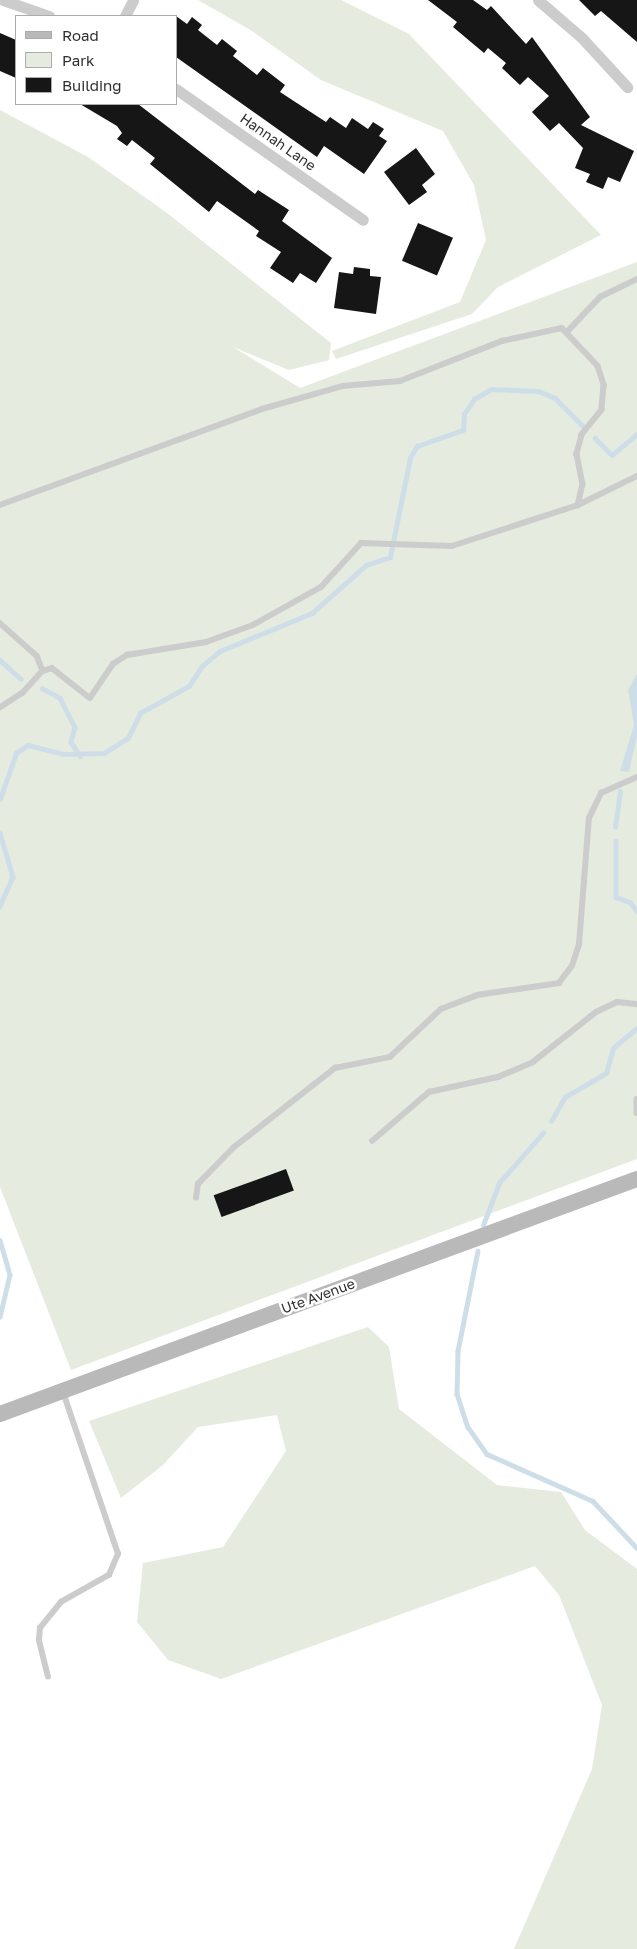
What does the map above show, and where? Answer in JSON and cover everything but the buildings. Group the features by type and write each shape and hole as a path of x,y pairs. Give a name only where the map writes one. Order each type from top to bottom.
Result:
{"main road":[{"name":"Ute Avenue","path":"0,1414 637,1179"}],"street":[{"path":"3,0 45,15"},
{"path":"126,15 133,0"},
{"path":"538,0 582,38 627,87"},
{"name":"Hannah Lane","path":"178,90 363,220"}],"lane":[{"path":"568,331 600,297 637,279"},
{"path":"0,505 262,409 343,386 400,381 542,329 568,331 598,366 604,385 602,410 582,435 577,454 583,484 578,505"},
{"path":"0,708 24,693 42,671 52,668 90,698 113,664 127,654 206,642 253,625 321,586 361,543 452,546 578,505 637,476"},
{"path":"0,623 37,656 42,671"},
{"path":"196,1198 198,1184 233,1148 335,1068 390,1057 441,1009 477,995 560,983 572,966 579,944 589,818 601,793 637,777"},
{"path":"372,1141 429,1092 460,1082 498,1077 533,1062 596,1012 617,1002 637,1004"},
{"path":"637,1098 637,1113"},
{"path":"48,1677 38,1641 40,1628 61,1602 108,1575 118,1554 62,1390"}],"green space":[{"path":"198,0 341,0 409,34 601,235 498,287 472,314 336,359 332,351 460,302 486,240 474,185 443,131 321,80 252,31"},
{"path":"0,110 88,157 167,213 331,343 329,360 289,370 233,347 300,388 637,262 637,1159 71,1370 0,1187"},
{"path":"368,1327 389,1347 399,1409 497,1485 561,1492 585,1530 637,1569 637,1949 514,1949 592,1769 602,1705 559,1595 535,1566 221,1679 168,1660 137,1622 143,1563 223,1547 286,1451 277,1415 198,1427 163,1465 121,1498 89,1421"}],"shaded area":[{"path":"637,674 637,736 629,772 620,771 634,725 628,690"}],"waterway":[{"path":"0,799 16,753 28,745 63,754 104,753 128,738 140,713 189,686 202,666 220,651 312,613 366,565 390,557 410,458 417,446 463,430 464,414 474,399 491,389 538,391 555,398 583,426"},
{"path":"595,438 612,455 637,434"},
{"path":"0,660 21,679"},
{"path":"42,688 60,698 75,727 71,742 80,756"},
{"path":"615,827 620,791"},
{"path":"0,833 13,877 0,906"},
{"path":"616,841 616,897 630,902 637,911"},
{"path":"551,1121 565,1097 606,1073 613,1048 637,1028"},
{"path":"483,1225 499,1183 543,1133"},
{"path":"0,1240 10,1275 0,1317"},
{"path":"478,1251 458,1351 457,1394 468,1427 487,1454 593,1501 637,1548"}]}
